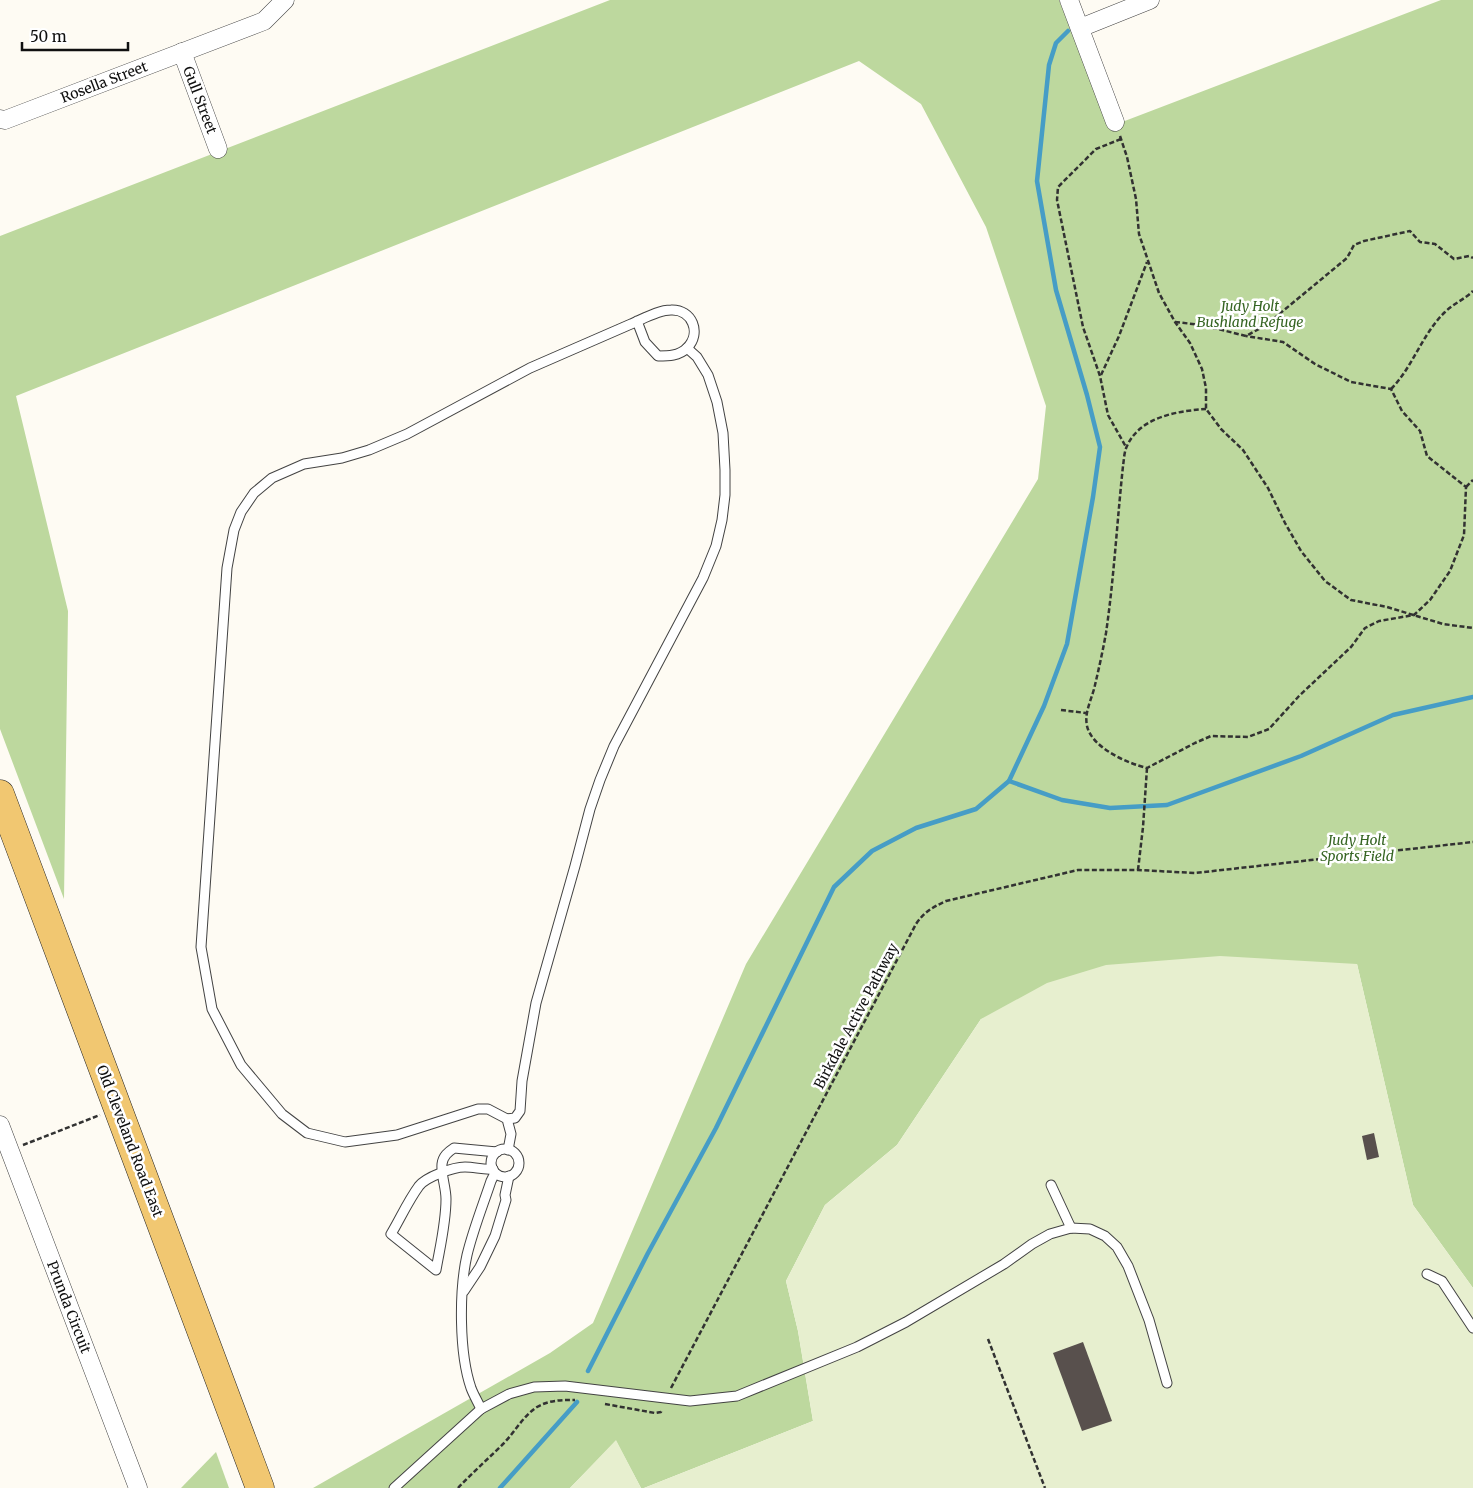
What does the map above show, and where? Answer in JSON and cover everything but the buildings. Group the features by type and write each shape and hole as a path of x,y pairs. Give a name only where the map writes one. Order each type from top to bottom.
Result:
{"main road":[{"name":"Old Cleveland Road East","path":"0,794 260,1488"}],"street":[{"name":"Rosella Street","path":"0,119 5,120 264,21 286,0"},
{"path":"1069,0 1115,122"},
{"path":"1080,28 1150,0"},
{"name":"Gull Street","path":"182,52 218,149"},
{"name":"Prunda Circuit","path":"0,1125 138,1488"}],"lane":[{"path":"636,321 645,342 658,356 672,356 687,348 694,337 695,328 690,317 682,311 670,310 636,321 530,368 407,434 369,450 342,458 304,464 272,478 254,493 241,512 234,530 227,568 201,947 212,1009 241,1065 282,1114 307,1133 345,1142 397,1135 478,1109 488,1109 506,1119 515,1118 520,1111 522,1081 536,1003 573,876 590,809 614,746 703,578 716,546 722,520 725,495 725,461 723,434 717,402 708,375 697,357 687,348"},
{"path":"506,1119 511,1134 508,1150"},
{"path":"463,1293 480,1267 496,1236 506,1200 505,1195 510,1176 518,1168 519,1160 515,1154 508,1150 497,1152 454,1148 447,1153 442,1162 442,1173 446,1198 442,1240 436,1270 390,1234 420,1185 434,1176 442,1173 454,1168 466,1166 494,1171 502,1176 510,1176"},
{"path":"481,1409 471,1388 464,1358 461,1333 463,1293 467,1255 494,1171 492,1158 497,1152"},
{"path":"1051,1185 1071,1228"},
{"path":"394,1488 481,1409 509,1394 534,1387 565,1386 690,1401 737,1396 857,1347 906,1322 1004,1264 1032,1244 1050,1234 1071,1228 1090,1229 1105,1236 1117,1247 1128,1266 1149,1320 1167,1383"},
{"path":"1427,1274 1442,1281 1473,1328"}],"path":[{"path":"1115,122 1127,157 1136,199 1138,234 1159,293 1175,322 1190,343 1202,369 1206,388 1206,409 1221,429 1243,450 1268,488 1301,551 1325,581 1350,600 1387,607 1443,624 1473,628"},
{"path":"1121,139 1096,149 1058,187 1057,200 1083,327 1100,376 1108,415 1126,447"},
{"path":"1246,336 1266,325 1347,258 1354,246 1364,241 1410,231 1420,242 1435,244 1454,259 1469,256 1473,258"},
{"path":"1100,376 1119,336 1147,262"},
{"path":"1391,389 1401,379 1445,312 1473,291"},
{"path":"1175,322 1202,325 1246,336 1283,342 1315,364 1351,382 1391,389"},
{"path":"1391,389 1402,411 1420,431 1427,456 1466,487"},
{"path":"1206,409 1191,410 1149,422 1133,436 1126,447 1122,466 1106,635 1095,687 1086,713 1087,727 1095,742 1113,754 1147,768 1195,742 1211,736 1248,738 1269,729 1299,696 1351,647 1365,628 1379,621 1414,615 1430,600 1450,571 1464,535 1466,487 1473,480"},
{"path":"1061,710 1086,713"},
{"path":"1138,870 1147,768"},
{"name":"Birkdale Active Pathway","path":"597,1402 655,1413 660,1412 898,959 922,915 933,907 946,901 1078,870 1138,870 1195,873 1473,842"},
{"path":"10,1150 118,1108"},
{"path":"988,1340 1045,1488"},
{"path":"458,1488 518,1428 526,1414 539,1406 556,1400 580,1400"}],"green space":[{"name":"Judy Holt Bushland Refuge","path":"610,0 1059,0 1109,127 1441,0 1473,0 1473,1288 1413,1205 1357,964 981,1019 897,1145 825,1205 786,1281 798,1331 813,1421 644,1488 641,1488 616,1441 570,1488 313,1488 550,1353 593,1323 746,964 1038,479 1046,406 986,227 921,104 859,61 16,396 68,611 64,899 0,729 0,236"},
{"path":"1220,956 1357,964 1413,1205 1473,1288 1473,1488 644,1488 813,1421 798,1331 786,1281 825,1205 897,1145 981,1019 1047,983 1106,965"},
{"path":"616,1440 641,1488 570,1488"},
{"path":"216,1452 229,1488 181,1488"}],"waterway":[{"path":"588,1371 648,1253 716,1128 834,887 872,851 916,828 976,809 1009,781 1044,706 1067,644 1100,447 1087,395 1056,290 1037,181 1049,65 1056,43 1068,31"},
{"path":"1009,781 1062,800 1110,808 1167,805 1301,756 1393,715 1473,697"},
{"path":"500,1488 577,1402"}],"park label":[{"name":"Judy Holt Sports Field","path":"1357,848"}]}
